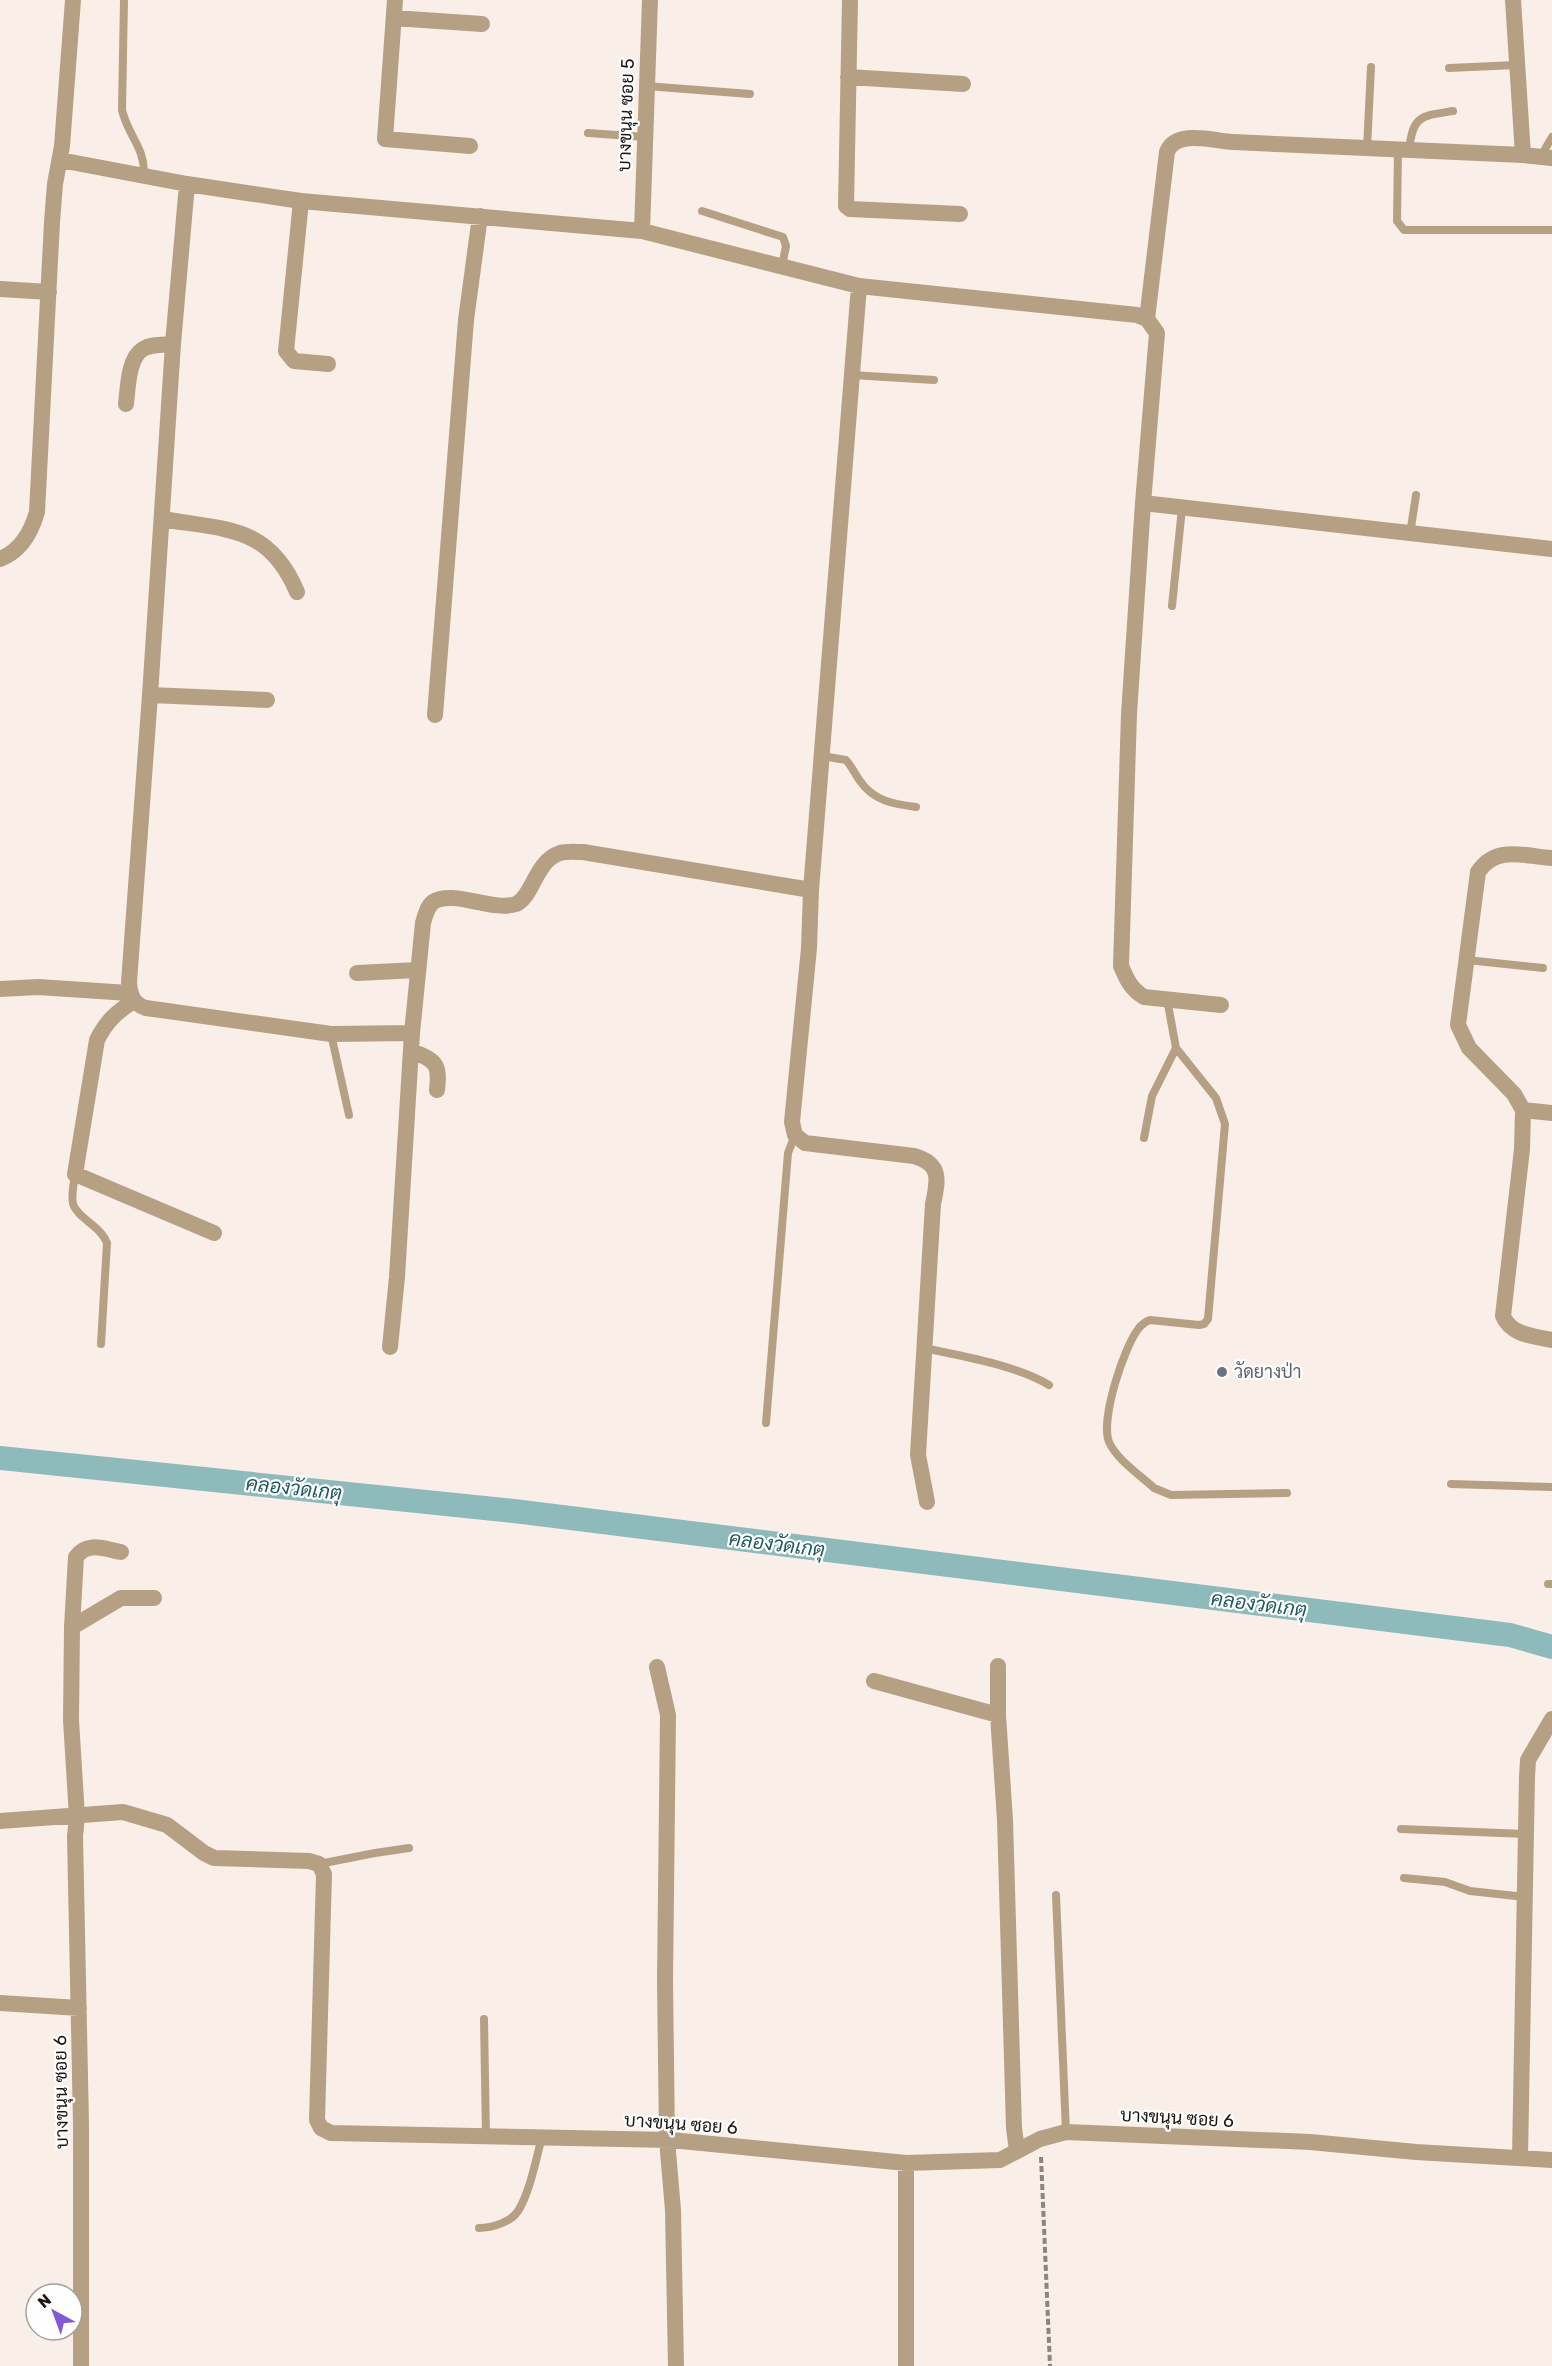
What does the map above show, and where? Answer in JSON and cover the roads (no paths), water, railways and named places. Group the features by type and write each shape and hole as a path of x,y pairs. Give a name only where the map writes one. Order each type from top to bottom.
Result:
{"street":[{"path":"0,559 10,555 23,543 33,527 38,512 55,184 60,160 73,0"},
{"path":"395,0 385,139 470,146"},
{"name":"บางขนุน ซอย 5","path":"642,231 650,0"},
{"path":"850,0 846,206 850,209 960,214"},
{"path":"1513,0 1523,155"},
{"path":"394,18 482,24"},
{"path":"848,77 963,84"},
{"path":"1147,318 1167,152 1171,144 1180,139 1547,157"},
{"path":"60,160 187,184 301,201 642,231 859,286 1137,315 1147,318 1157,333 1129,714 1121,966 1127,981 1144,997 1221,1005"},
{"path":"132,997 129,982 172,344 187,184"},
{"path":"301,201 286,351 294,361 328,364"},
{"path":"435,715 466,320 480,216"},
{"path":"859,286 811,890 809,948 792,1122 795,1135 805,1143 914,1156 926,1159 935,1169 938,1180 933,1204 918,1455 927,1502"},
{"path":"0,290 49,292"},
{"path":"126,404 135,357 149,346 172,344"},
{"path":"1143,503 1552,549"},
{"path":"162,519 251,536 276,554 289,573 297,592"},
{"path":"150,695 267,700"},
{"path":"390,1347 418,970 423,922 426,910 433,902 445,898 516,904 523,898 537,873 550,859 561,852 584,852 811,890"},
{"path":"1552,858 1504,854 1493,856 1478,873 1458,1025 1469,1048 1514,1094 1523,1110 1522,1149 1503,1316 1507,1326 1520,1333 1552,1340"},
{"path":"357,973 418,970"},
{"path":"0,989 38,987 132,997 146,1008 331,1034 412,1033"},
{"path":"132,997 105,1024 97,1040 75,1174 214,1233"},
{"path":"411,1051 429,1058 436,1065 439,1073 436,1090"},
{"path":"1523,1110 1552,1113"},
{"name":"บางขนุน ซอย 6","path":"81,2366 81,2124 75,1836 77,1816 71,1719 72,1627 76,1557 88,1546 121,1552"},
{"path":"72,1627 121,1598 154,1598"},
{"path":"998,1666 1014,2128 1017,2151"},
{"path":"657,1667 668,1715 665,1980 667,2140 673,2210 676,2366"},
{"path":"874,1681 998,1715"},
{"path":"1520,2157 1528,1760 1552,1719"},
{"path":"0,1821 123,1812 167,1825 214,1858 319,1864"},
{"name":"บางขนุน ซอย 6","path":"319,1864 324,1874 317,2120 321,2128 331,2133 667,2140 906,2163 1000,2160 1040,2139 1066,2132 1310,2142 1416,2152 1552,2160"},
{"path":"0,2003 79,2008"},
{"path":"906,2163 906,2366"}],"lane":[{"path":"124,0 122,110 125,124 142,155 144,175"},
{"path":"1449,68 1516,65"},
{"path":"1367,148 1371,67"},
{"path":"646,86 750,94"},
{"path":"1453,111 1427,115 1418,121 1403,150 1397,221 1404,230 1552,230"},
{"path":"588,133 645,137"},
{"path":"1547,157 1552,137"},
{"path":"702,211 783,237 786,246 782,266"},
{"path":"852,375 934,380"},
{"path":"1410,534 1416,495"},
{"path":"1172,606 1182,508"},
{"path":"822,756 846,760 865,788 880,799 891,804 916,807"},
{"path":"1467,960 1544,968"},
{"path":"1167,999 1176,1048 1216,1098 1225,1125 1208,1319 1200,1325 1150,1320 1137,1329 1123,1358 1108,1417 1108,1440 1114,1450 1154,1488 1171,1495 1287,1493"},
{"path":"331,1034 349,1114"},
{"path":"1144,1138 1152,1096 1176,1048"},
{"path":"765,1423 788,1153 795,1135"},
{"path":"75,1174 72,1202 75,1209 105,1235 107,1244 101,1344"},
{"path":"923,1348 972,1359 1038,1379 1049,1385"},
{"path":"1451,1484 1552,1487"},
{"path":"1401,1829 1526,1834"},
{"path":"319,1864 409,1848"},
{"path":"1404,1878 1445,1882 1470,1891 1525,1897"},
{"path":"1056,1895 1066,2132"},
{"path":"484,2019 486,2136"},
{"path":"479,2228 488,2228 508,2220 518,2211 531,2178 542,2137"}],"waterway":[{"name":"คลองวัดเกตุ","path":"0,1458 514,1511 1510,1635 1552,1647"}],"place":[{"name":"วัดยางป่า","path":"1222,1372"}]}
